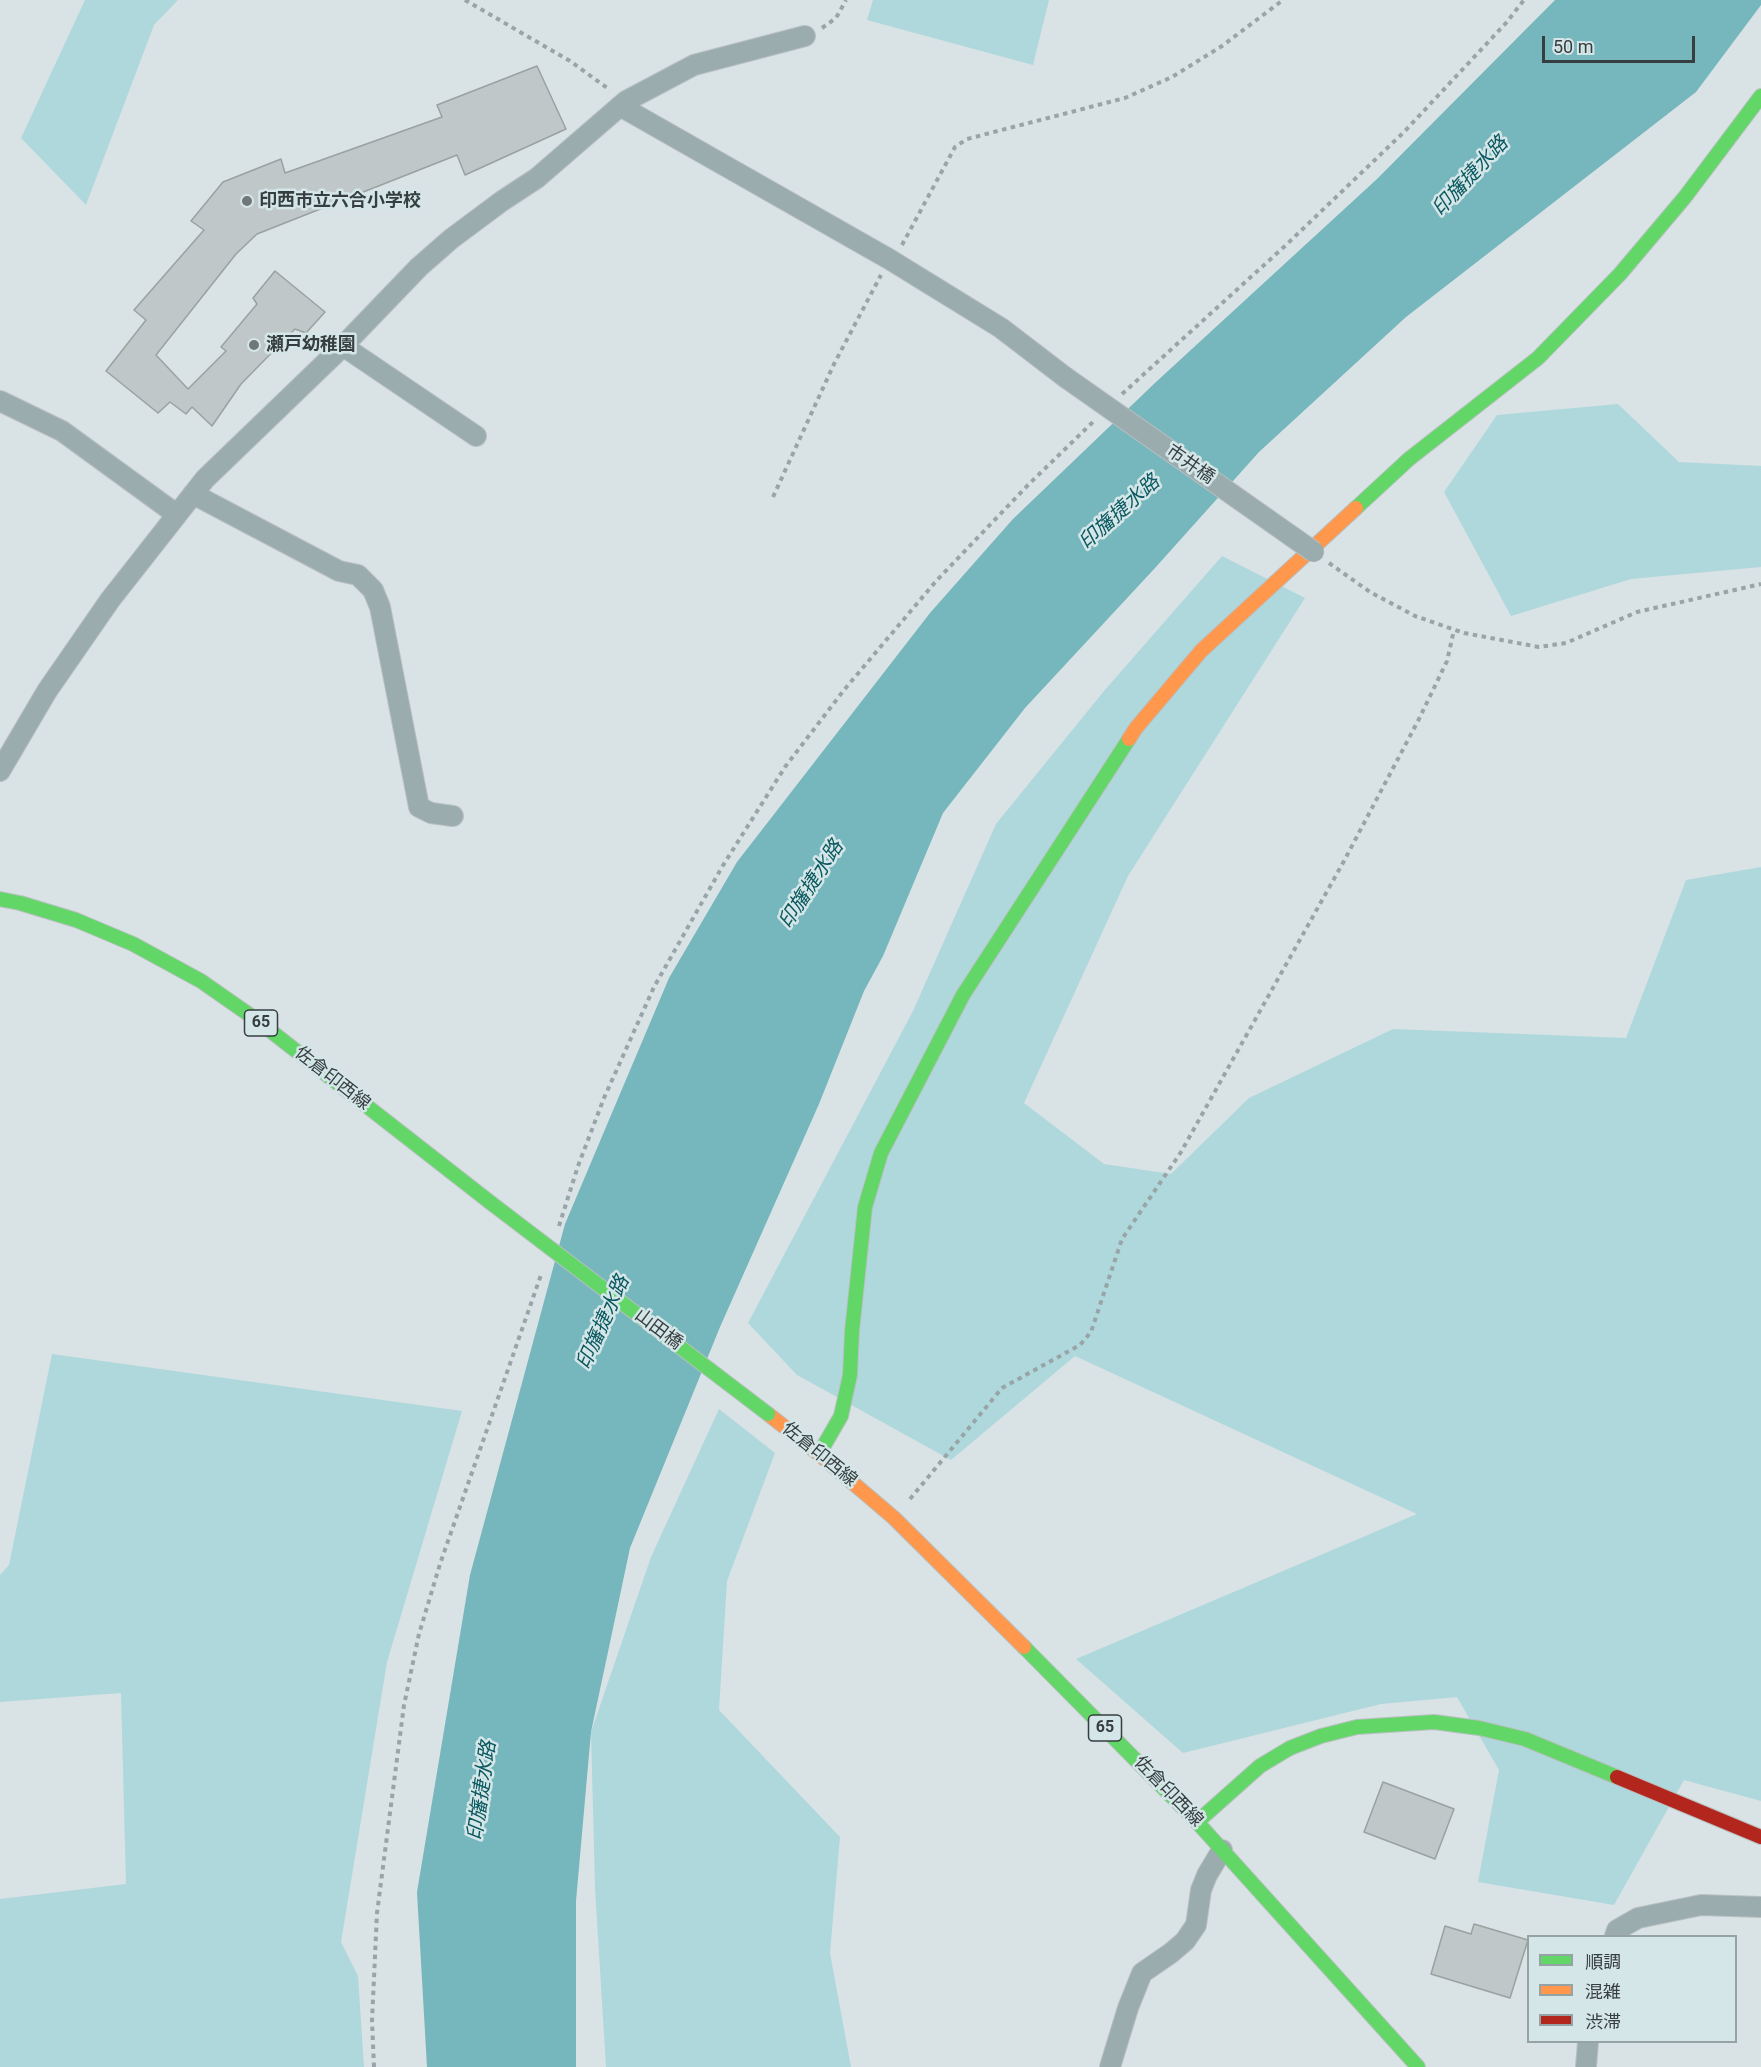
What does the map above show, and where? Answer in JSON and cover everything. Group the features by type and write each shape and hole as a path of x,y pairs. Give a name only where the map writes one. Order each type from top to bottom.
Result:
{"street":[{"path":"0,771 47,691 110,600 205,479 343,346 418,267 493,207 537,178 623,103 693,65 805,36"},
{"path":"819,1454 841,1416 850,1375 852,1331 865,1207 881,1153 963,995 1136,728 1201,651 1400,467 1538,358 1620,274 1685,197 1761,96"},
{"name":"市井橋","path":"623,103 891,260 1001,328 1065,377 1314,552"},
{"path":"343,346 476,436"},
{"path":"0,401 62,431 176,514"},
{"path":"193,494 339,571 358,575 373,590 380,607 419,807 431,813 453,816"},
{"name":"佐倉印西線","path":"0,899 76,920 133,944 201,981 254,1018 491,1203"},
{"name":"山田橋","path":"491,1203 768,1414"},
{"name":"佐倉印西線","path":"768,1414 894,1518 1197,1822 1418,2067"},
{"path":"1197,1822 1260,1766 1290,1748 1321,1736 1357,1727 1434,1722 1479,1728 1525,1739 1761,1837"},
{"path":"1110,2067 1128,2008 1142,1973 1185,1941 1196,1925 1201,1890 1222,1850"},
{"path":"1615,1935 1617,1930 1638,1918 1701,1905 1761,1907"},
{"path":"1586,2067 1588,2043"}],"path":[{"path":"465,0 570,62 623,103"},
{"path":"805,36 836,18 846,0"},
{"path":"773,497 834,364 955,147 967,139 1125,98 1172,77 1222,46 1283,0"},
{"path":"1122,395 1285,246 1404,132 1506,23 1524,0"},
{"path":"556,1233 604,1098 654,987 722,867 784,767 844,690 937,580 1028,485 1096,419"},
{"path":"1314,552 1370,592 1415,616 1454,630 1539,646 1566,643 1637,612 1761,584"},
{"path":"894,1518 1002,1388 1080,1345 1091,1332 1122,1239 1181,1152 1344,861 1447,661 1454,630"},
{"path":"374,2067 372,2021 377,1913 404,1705 419,1634 440,1564 545,1265"}],"shaded area":[{"path":"85,0 178,0 154,25 86,205 21,138"},
{"path":"873,0 1049,0 1033,65 867,20"},
{"path":"1618,404 1679,462 1761,466 1761,567 1631,579 1511,616 1444,492 1497,415"},
{"path":"1222,556 1305,598 1128,876 1024,1103 1104,1164 1171,1174 1249,1098 1393,1029 1626,1038 1686,880 1761,867 1761,1801 1684,1780 1614,1905 1478,1882 1499,1770 1457,1697 1381,1704 1183,1753 1076,1659 1417,1514 1075,1356 951,1460 797,1375 748,1323 913,1011 996,824 1104,691"},
{"path":"52,1354 462,1411 387,1662 341,1942 358,1976 364,2067 0,2067 0,1899 126,1884 121,1693 0,1702 0,1575 9,1565"},
{"path":"719,1409 775,1453 727,1581 719,1710 840,1837 830,1953 851,2067 606,2067 595,1888 591,1732 651,1557"}],"water":[{"name":"印旛捷水路","path":"1555,0 1761,0 1761,5 1696,92 1406,317 1259,452 1025,708 943,813 883,956 864,991 819,1104 720,1327 630,1548 591,1732 576,1901 576,2067 427,2067 417,1892 470,1575 565,1224 669,978 737,862 930,613 1013,519 1156,382 1377,179"}],"building":[{"path":"537,66 566,129 465,175 457,155 257,234 236,254 156,355 188,389 226,351 221,347 257,304 253,298 275,271 325,312 306,333 295,329 241,384 212,426 192,407 186,414 170,402 158,413 106,371 146,320 134,310 204,230 191,221 223,182 281,159 285,173 442,117 437,105"},
{"path":"1383,1782 1454,1809 1435,1859 1364,1832"},
{"path":"1474,1924 1527,1940 1510,1998 1431,1974 1445,1926 1471,1934"}],"traffic: fast":[{"path":"1356,508 1409,459 1538,358 1620,274 1685,197 1761,96"},
{"path":"819,1454 841,1416 850,1375 852,1331 865,1207 881,1153 963,995 1129,739"},
{"path":"0,899 76,920 133,944 201,981 254,1018 491,1203"},
{"path":"491,1203 768,1414"},
{"path":"1024,1647 1197,1822 1418,2067"},
{"path":"1197,1822 1260,1766 1290,1748 1321,1736 1357,1727 1434,1722 1479,1728 1525,1739 1617,1777"}],"traffic: slow":[{"path":"1129,739 1201,651 1356,508"},
{"path":"768,1414 894,1518 1024,1647"}],"traffic: jam":[{"path":"1617,1777 1761,1837"}],"place":[{"name":"印西市立六合小学校","path":"247,201"},
{"name":"瀬戸幼稚園","path":"254,345"}]}
